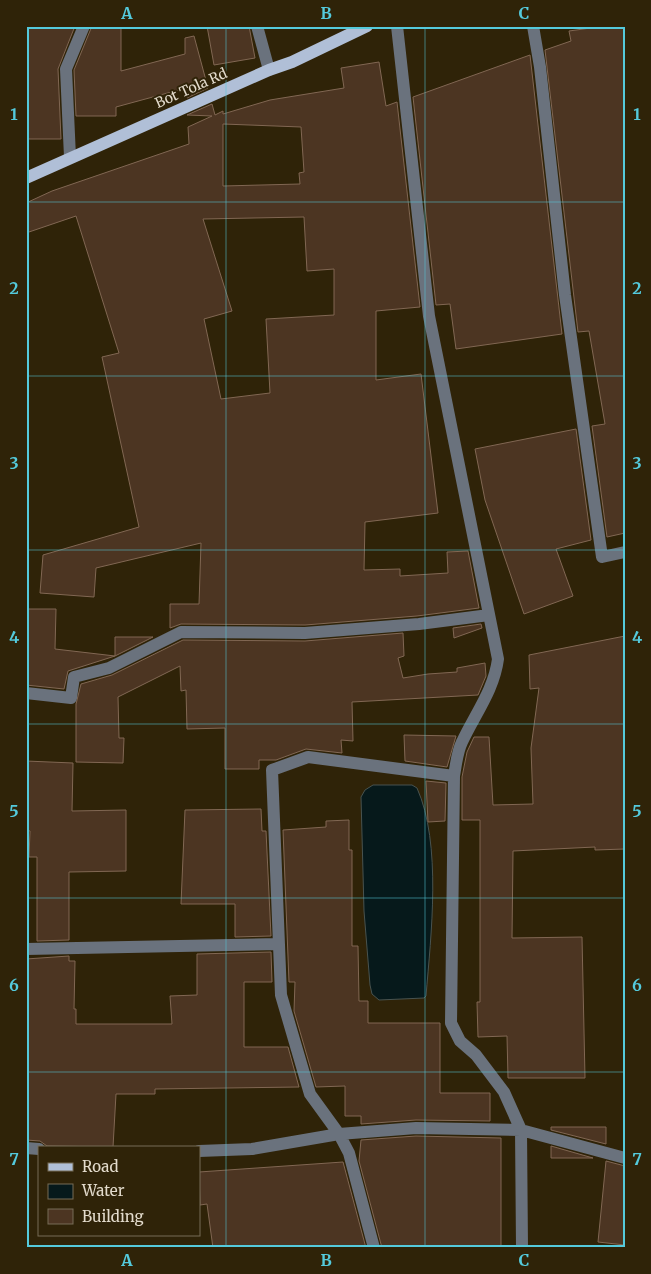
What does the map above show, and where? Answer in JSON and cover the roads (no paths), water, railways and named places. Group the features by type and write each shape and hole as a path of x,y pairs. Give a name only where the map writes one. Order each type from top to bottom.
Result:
{"main road":[{"name":"Bot Tola Rd","path":"26,178 269,70 292,62 367,26"}],"street":[{"path":"70,158 66,69 84,26"},
{"path":"257,26 269,70"},
{"path":"397,26 429,316 489,615 497,646 496,674 486,698 461,744 454,776 450,1023 460,1041 476,1055 504,1092 521,1130 522,1248"},
{"path":"533,26 540,67 566,305 602,557 625,552"},
{"path":"26,693 71,698 74,677 109,668 181,632 305,633 419,624 489,615"},
{"path":"374,1248 349,1153 340,1134 310,1094 282,995 272,770 308,757 454,776"},
{"path":"26,949 279,944"},
{"path":"200,1151 252,1149 340,1134 416,1128 521,1130 625,1158"}],"water":[{"path":"373,785 412,785 417,788 425,811 430,836 433,890 426,996 424,998 379,1000 372,994 364,911 361,797 365,790"}]}
